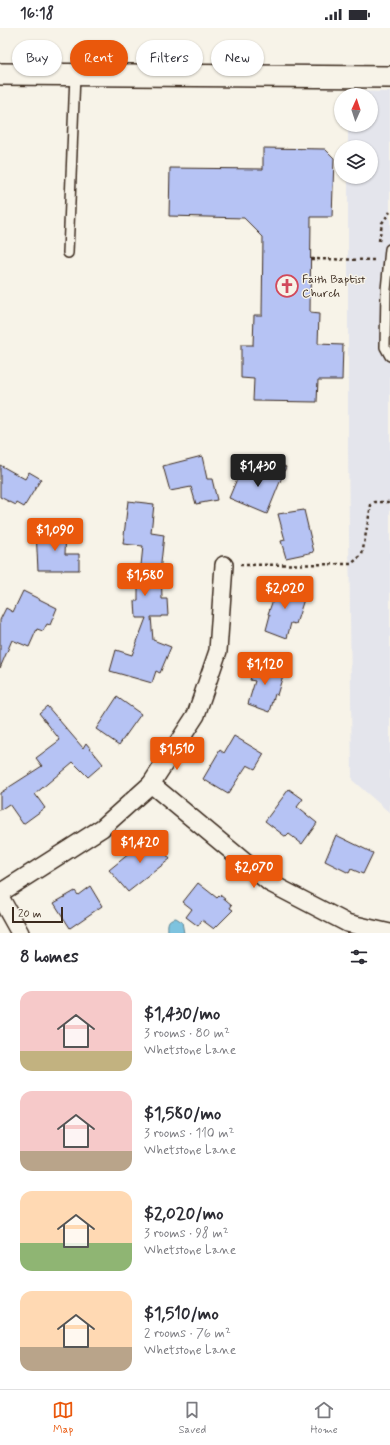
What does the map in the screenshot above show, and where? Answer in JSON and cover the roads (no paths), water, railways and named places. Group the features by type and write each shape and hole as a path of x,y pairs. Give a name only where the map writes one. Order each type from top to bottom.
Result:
{"street":[{"path":"0,74 70,75"},
{"path":"128,75 390,77"},
{"path":"0,894 102,828 151,784 196,715 218,651 224,565"},
{"path":"151,784 270,883 347,923 390,933"},
{"path":"0,897 20,933"}],"lane":[{"path":"68,253 75,76"},
{"path":"390,249 386,290 385,347 390,356"}],"water":[{"path":"176,918 182,922 184,933 168,933 169,921"}],"place":[{"name":"Faith Baptist Church","path":"287,286"}]}
